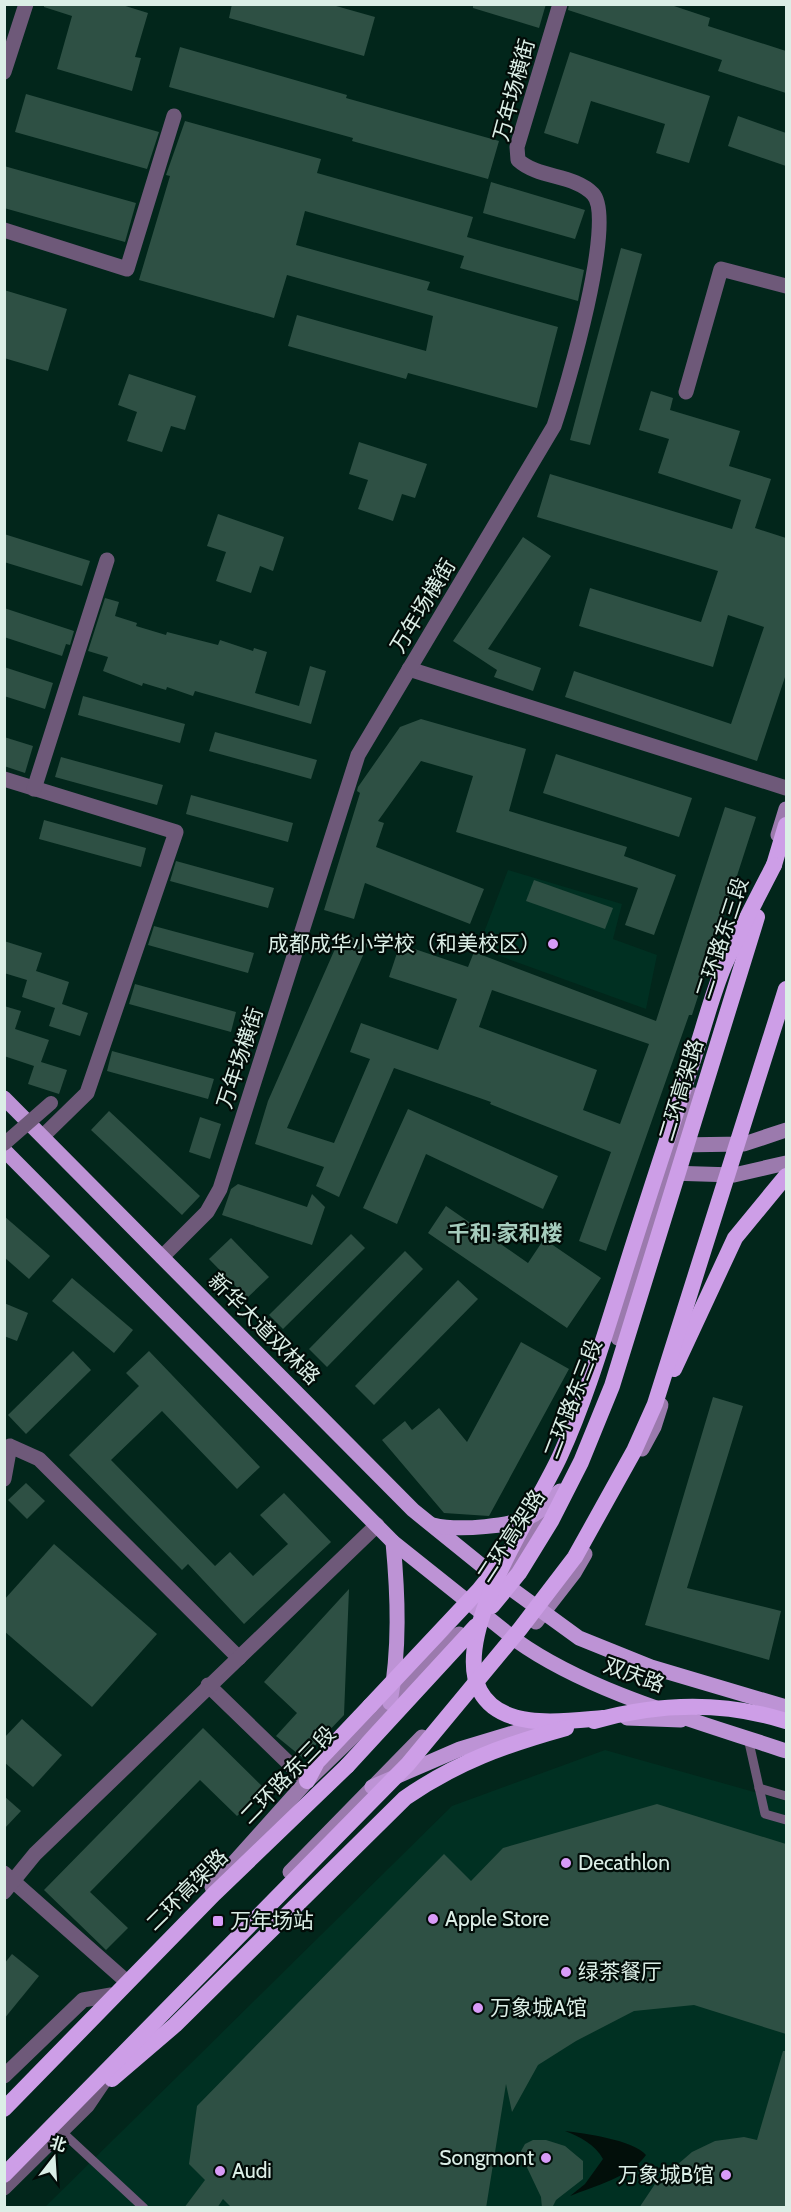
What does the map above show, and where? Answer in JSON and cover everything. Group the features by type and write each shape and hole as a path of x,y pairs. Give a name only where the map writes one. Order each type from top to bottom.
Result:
{"highway":[{"name":"二环高架路","path":"4,2109 214,1894 347,1766 466,1639 519,1573 551,1521 581,1462 612,1386 786,825"},
{"path":"774,865 724,967 590,1383 560,1456 515,1542 475,1637 473,1653 480,1691 489,1703 522,1719 554,1723 679,1706 723,1707 786,1721"},
{"path":"655,1404 786,989"},
{"path":"4,2175 408,1764 520,1629 575,1557 634,1451 655,1404 690,1340 735,1238 768,1194 786,1176"},
{"path":"308,1781 317,1762 479,1590 515,1542"},
{"path":"31,2148 175,2025 405,1798 435,1777 504,1745 603,1718"}],"main road":[{"name":"二环路东三段","path":"4,2100 126,1982 308,1781 390,1703 480,1612 502,1582 560,1491 601,1394 677,1145 786,809"},
{"path":"4,2163 135,2036 468,1687 517,1641 543,1614 574,1573 654,1427 786,1010"},
{"name":"新华大道双林路","path":"4,1098 413,1510 502,1582"},
{"path":"677,1145 744,1144 786,1130"},
{"path":"4,1150 393,1542 480,1612"},
{"path":"669,1173 734,1175 786,1163"},
{"path":"431,1525 449,1529 509,1522 535,1514 560,1491"},
{"path":"390,1703 396,1665 398,1614 393,1542"},
{"name":"双庆路","path":"502,1582 579,1638 651,1667 786,1707"},
{"name":"双庆路","path":"480,1612 517,1641 579,1677 698,1721 786,1750"},
{"path":"372,1787 460,1749 550,1722 595,1718 698,1721"}],"street":[{"path":"4,72 26,4"},
{"name":"万年场横街","path":"162,1257 207,1212 220,1189 358,755 554,426 572,372 598,248 600,212 595,195 582,186 528,169 518,160 517,147 560,4"},
{"path":"4,230 127,269 174,116"},
{"path":"686,392 721,269 786,286"},
{"path":"34,789 107,560"},
{"path":"409,669 786,788"},
{"path":"4,779 176,832 87,1093 43,1136"},
{"path":"4,1144 51,1103"},
{"path":"4,1479 10,1446 39,1459 239,1658"},
{"path":"126,1982 8,1882 208,1685 377,1525"},
{"path":"208,1685 308,1781"},
{"path":"4,2076 83,2000 111,1995"},
{"path":"4,2187 87,2106 135,2036"}],"lane":[{"path":"748,1738 765,1814 786,1820"},
{"path":"759,1788 786,1796"},
{"path":"61,2131 144,2208"}],"shaded area":[{"name":"成都成华小学校（和美校区）","path":"508,870 622,904 613,939 657,955 646,1009 478,948"},
{"path":"605,1750 786,1801 786,2207 44,2208 452,1806"},
{"path":"565,2131 620,2141 646,2155 622,2175 570,2196 585,2184 603,2159 591,2145"}],"building":[{"path":"44,4 119,4 148,13 135,57 141,58 132,91 57,69 72,16 44,7"},
{"path":"232,4 329,4 375,17 364,56 229,18"},
{"path":"473,4 546,4 539,28 473,8"},
{"path":"569,4 668,4 710,18 708,26 786,51 786,93 718,71 722,60 568,10"},
{"path":"180,47 347,95 346,98 499,141 488,179 352,141 353,138 169,87"},
{"path":"570,52 710,96 689,163 656,153 665,124 591,101 578,144 544,133"},
{"path":"26,94 159,132 147,169 15,132"},
{"path":"738,116 786,133 786,166 728,146"},
{"path":"185,121 321,159 317,173 473,217 467,237 584,270 578,301 460,268 464,256 305,211 296,245 430,282 427,290 558,327 537,408 408,373 406,379 288,346 297,315 426,351 433,316 287,275 274,318 139,280 170,176 166,175"},
{"path":"4,166 136,203 125,242 4,208"},
{"path":"491,182 585,210 575,239 483,213"},
{"path":"621,248 642,254 590,445 570,440"},
{"path":"4,290 67,309 48,371 4,358"},
{"path":"129,374 196,396 185,430 171,426 162,452 127,441 137,412 118,405"},
{"path":"651,391 673,398 670,410 740,431 729,466 771,479 755,528 786,538 786,674 757,761 565,697 574,671 731,724 764,627 728,615 713,667 579,626 590,588 701,622 718,571 537,517 550,474 732,529 741,500 658,473 669,439 639,430"},
{"path":"359,442 427,464 415,498 402,494 393,521 358,509 368,480 349,474"},
{"path":"218,514 284,537 273,571 260,566 251,593 216,581 226,552 207,546"},
{"path":"4,534 90,561 82,586 4,562"},
{"path":"523,537 551,556 488,649 541,668 533,691 494,677 497,670 453,641"},
{"path":"105,598 119,602 115,616 137,623 136,626 166,635 167,632 218,645 220,640 253,651 254,648 267,652 255,693 299,706 310,666 326,671 311,724 195,691 193,696 167,687 166,690 143,683 142,686 103,671 108,657 88,651"},
{"path":"4,608 74,631 70,645 66,644 62,656 4,637"},
{"path":"4,667 53,683 45,709 4,696"},
{"path":"83,696 185,724 180,743 78,715"},
{"path":"421,719 526,749 509,811 627,847 624,856 676,875 654,935 625,925 638,888 456,832 473,776 421,761 378,821 384,823 376,847 484,889 470,924 365,883 354,919 324,910 360,793 357,791 358,787 400,727"},
{"path":"215,732 317,760 311,779 209,751"},
{"path":"4,737 33,746 25,773 4,766"},
{"path":"556,754 692,798 679,837 543,793"},
{"path":"61,757 163,785 157,805 55,777"},
{"path":"191,795 293,823 288,842 186,814"},
{"path":"725,807 756,817 692,1015 689,1015 606,1251 579,1241 611,1152 490,1104 491,1102 394,1068 339,1197 316,1186 324,1167 255,1144 268,1101 342,933 368,944 287,1128 334,1143 370,1059 350,1052 361,1023 438,1050 457,999 389,977 400,944 468,967 474,952 656,1021","holes":["492,990 649,1044 620,1124 583,1110 597,1070 479,1027"]},
{"path":"44,820 146,848 141,867 39,839"},
{"path":"176,861 274,888 268,908 170,881"},
{"path":"534,880 613,908 605,929 526,901"},
{"path":"154,926 254,953 248,973 148,945"},
{"path":"4,941 42,953 36,971 69,982 62,1004 88,1013 80,1036 49,1026 55,1008 22,997 27,980 4,973"},
{"path":"135,984 236,1012 231,1032 129,1004"},
{"path":"4,1006 21,1011 15,1029 49,1040 41,1062 67,1070 59,1094 28,1084 34,1066 4,1056"},
{"path":"112,1051 214,1079 208,1099 107,1071"},
{"path":"408,1109 558,1176 543,1209 426,1154 397,1224 363,1208"},
{"path":"109,1111 200,1196 182,1215 91,1130"},
{"path":"200,1117 221,1124 210,1159 189,1152"},
{"path":"238,1184 307,1207 312,1194 325,1207 312,1245 222,1215 231,1189"},
{"path":"446,1206 528,1263 544,1239 601,1278 567,1328 428,1233"},
{"path":"4,1216 50,1256 29,1279 4,1257"},
{"path":"351,1234 365,1248 283,1329 269,1315"},
{"path":"231,1238 269,1277 247,1298 209,1259"},
{"path":"405,1251 423,1269 327,1367 309,1349"},
{"path":"72,1278 133,1330 114,1353 52,1301"},
{"path":"458,1280 478,1299 374,1405 355,1386"},
{"path":"4,1303 28,1313 17,1341 4,1336"},
{"path":"521,1342 569,1369 489,1516 444,1513 382,1440 405,1421 412,1430 439,1408 467,1442"},
{"path":"73,1351 91,1370 26,1434 8,1415"},
{"path":"149,1351 260,1467 237,1489 162,1411 111,1460 215,1566 230,1552 253,1576 288,1544 260,1515 284,1493 331,1542 244,1624 188,1564 182,1570 69,1455 139,1386 126,1373"},
{"path":"713,1397 743,1406 687,1588 781,1611 769,1660 645,1625"},
{"path":"26,1483 45,1501 27,1519 8,1500"},
{"path":"54,1544 157,1634 92,1707 4,1631 4,1600"},
{"path":"349,1589 344,1715 303,1758 276,1736 297,1713 264,1682"},
{"path":"22,1719 62,1755 33,1787 4,1762 4,1738"},
{"path":"203,1728 265,1789 237,1816 200,1780 90,1892 128,1928 106,1950 44,1890"},
{"path":"4,1796 21,1811 4,1829"},
{"name":"万象城A馆","path":"657,1804 786,1844 786,2034 694,2005 634,2011 576,2041 538,2065 512,2112 506,2084 486,2208 232,2208 223,2199 217,2208 184,2208 205,2180 189,2164 197,2106 444,1854 471,1881 503,1848"},
{"path":"12,1954 39,1976 4,2019 4,1964"},
{"name":"万象城B馆","path":"783,2051 786,2051 786,2208 639,2208 655,2184 692,2152 715,2141 744,2137 757,2140"},
{"path":"533,2140 546,2140 565,2146 583,2161 583,2179 556,2200 552,2208 542,2208 541,2197 523,2159 521,2151 525,2144"}],"place":[{"name":"成都成华小学校（和美校区）","path":"553,944"},
{"name":"Decathlon","path":"566,1863"},
{"name":"Apple Store","path":"433,1919"},
{"name":"万年场站","path":"218,1921"},
{"name":"绿茶餐厅","path":"566,1972"},
{"name":"万象城A馆","path":"478,2008"},
{"name":"Songmont","path":"546,2158"},
{"name":"Audi","path":"220,2171"},
{"name":"万象城B馆","path":"726,2175"}],"district":[{"name":"千和·家和楼","path":"505,1233"}]}
